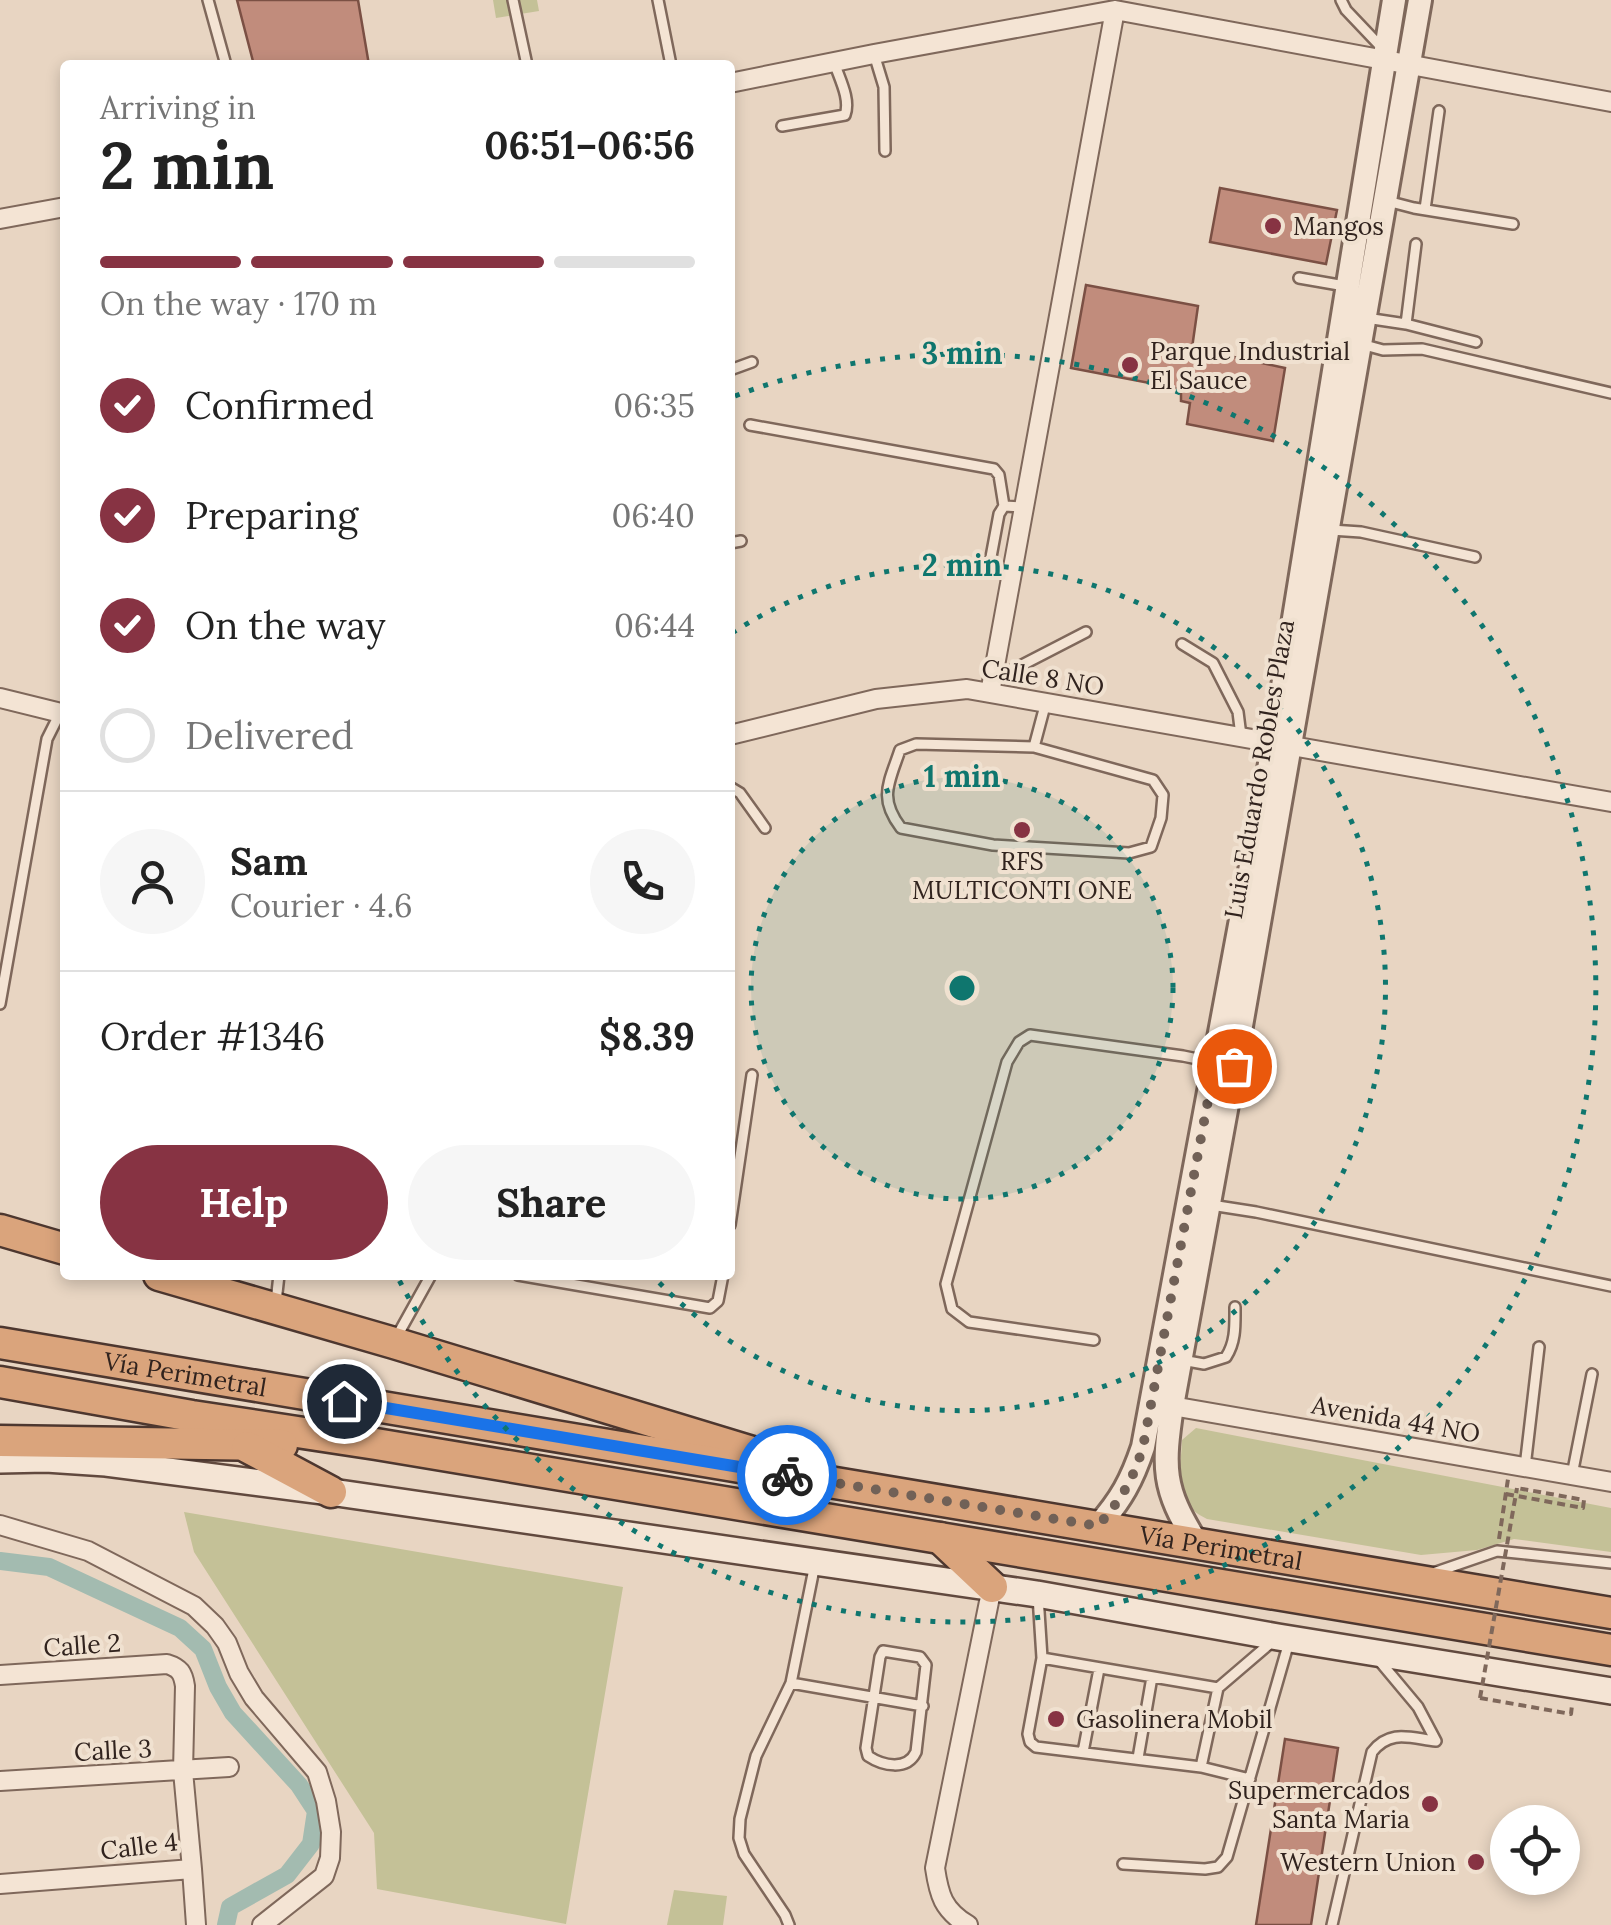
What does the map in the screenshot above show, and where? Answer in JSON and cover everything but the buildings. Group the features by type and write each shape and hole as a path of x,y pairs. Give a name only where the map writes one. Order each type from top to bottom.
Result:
{"highway":[{"path":"0,1230 60,1248"},
{"path":"175,1280 880,1491"},
{"name":"Vía Perimetral","path":"0,1343 1611,1612"},
{"name":"Vía Perimetral","path":"0,1382 1611,1650"},
{"path":"192,1416 331,1492"},
{"path":"0,1440 376,1444"},
{"path":"940,1538 992,1587"}],"main road":[{"path":"0,1460 106,1463 331,1492 992,1587 1611,1691"}],"street":[{"name":"Luis Eduardo Robles Plaza","path":"1283,743 1348,287 1394,0"},
{"name":"Luis Eduardo Robles Plaza","path":"1098,1526 1134,1476 1143,1447 1224,1065 1283,743 1329,530 1420,0"},
{"path":"991,687 1115,10"},
{"path":"735,82 1115,10 1385,56 1410,66 1611,102"},
{"path":"0,219 60,207"},
{"name":"Calle 8 NO","path":"735,734 876,699 991,687 1046,702 1283,743"},
{"path":"0,698 60,713"},
{"path":"1283,743 1611,802"},
{"name":"Luis Eduardo Robles Plaza","path":"1196,1542 1177,1512 1168,1486 1165,1452 1208,1205 1224,1065"},
{"name":"Avenida 44 NO","path":"1172,1406 1611,1482"},
{"path":"0,1524 88,1551 194,1606 227,1644 254,1698 317,1772 330,1832 330,1858 324,1876 262,1925"},
{"path":"968,1925 956,1918 939,1894 935,1868 992,1587"},
{"name":"Calle 2","path":"0,1675 168,1664"},
{"name":"Calle 4","path":"0,1884 192,1869 184,1771 183,1675 168,1664"},
{"name":"Calle 3","path":"0,1781 228,1767"},
{"path":"192,1869 196,1925"}],"lane":[{"path":"208,0 225,60"},
{"path":"514,0 526,60"},
{"path":"658,0 670,60"},
{"path":"1341,0 1385,56"},
{"path":"874,54 884,86 885,152"},
{"path":"782,126 845,115 847,100 834,62"},
{"path":"1425,209 1439,111"},
{"path":"1387,200 1513,224"},
{"path":"1406,324 1416,244"},
{"path":"1299,278 1348,287"},
{"path":"1366,318 1476,342"},
{"path":"1362,344 1383,350 1422,349 1611,392"},
{"path":"735,368 752,362"},
{"path":"750,425 994,470 1000,474 1004,506 991,557"},
{"path":"1004,506 1024,507"},
{"path":"1329,530 1361,532 1475,558"},
{"path":"735,542 742,541"},
{"path":"991,687 1086,632"},
{"path":"1182,644 1213,663 1238,712 1241,736"},
{"path":"1034,747 1046,702"},
{"path":"0,1004 48,738 60,717"},
{"path":"916,744 1034,747 1152,780 1163,795 1161,818 1151,847 1129,854 992,845 901,828 888,812 887,791 900,750 916,744"},
{"path":"735,790 765,828"},
{"path":"1094,1340 968,1322 952,1309 946,1284 1008,1062 1019,1042 1030,1036 1224,1065"},
{"path":"735,1191 752,1075"},
{"path":"1208,1205 1611,1286"},
{"path":"275,1310 278,1280"},
{"path":"394,1343 427,1280"},
{"path":"547,1280 710,1308 718,1301 722,1280"},
{"path":"1180,1360 1204,1364 1226,1357 1234,1336 1235,1307"},
{"path":"1518,1466 1539,1347"},
{"path":"1572,1475 1592,1374"},
{"path":"1414,1579 1497,1551 1611,1563"},
{"path":"789,1925 744,1854 739,1838 740,1819 756,1756 791,1683 815,1562"},
{"path":"1037,1594 1042,1658 1028,1734 1030,1742 1036,1747 1201,1767 1250,1779"},
{"path":"1201,1767 1218,1688 1284,1638"},
{"path":"1123,1864 1205,1869 1218,1867 1227,1856 1284,1638"},
{"path":"883,1652 924,1660 922,1706 912,1761 904,1766 868,1756 873,1698 883,1652"},
{"path":"1332,1925 1372,1752 1381,1740 1397,1736 1436,1742 1418,1707 1372,1653"},
{"path":"1042,1658 1218,1688"},
{"path":"1083,1752 1098,1668"},
{"path":"1138,1758 1152,1677"},
{"path":"791,1683 922,1706"}],"path":[{"path":"1497,1551 1506,1494 1518,1466"},
{"path":"1480,1698 1517,1488 1584,1500 1582,1508 1506,1494"}],"shaded area":[{"path":"493,0 537,0 539,11 496,18"},
{"path":"1196,1428 1611,1508 1611,1552 1514,1539 1477,1550 1421,1555 1207,1519 1187,1504 1180,1486 1182,1440"},
{"path":"184,1512 623,1587 566,1924 377,1889 374,1833 194,1552"},
{"path":"674,1890 727,1896 723,1925 667,1925"}],"waterway":[{"path":"0,1561 49,1567 180,1628 203,1649 233,1713 299,1785 316,1811 311,1844 287,1875 230,1907 226,1925"}],"way so far":[{"path":"787,1475 1098,1526 1134,1476 1143,1447 1215,1063 1234,1066"}],"place":[{"name":"Mangos","path":"1273,226"},
{"name":"Parque Industrial El Sauce","path":"1130,365"},
{"name":"RFS MULTICONTI ONE","path":"1022,830"},
{"name":"Gasolinera Mobil","path":"1056,1719"},
{"name":"Supermercados Santa Maria","path":"1430,1804"},
{"name":"Western Union","path":"1476,1862"}],"route":[{"path":"344,1401 787,1475"}]}
